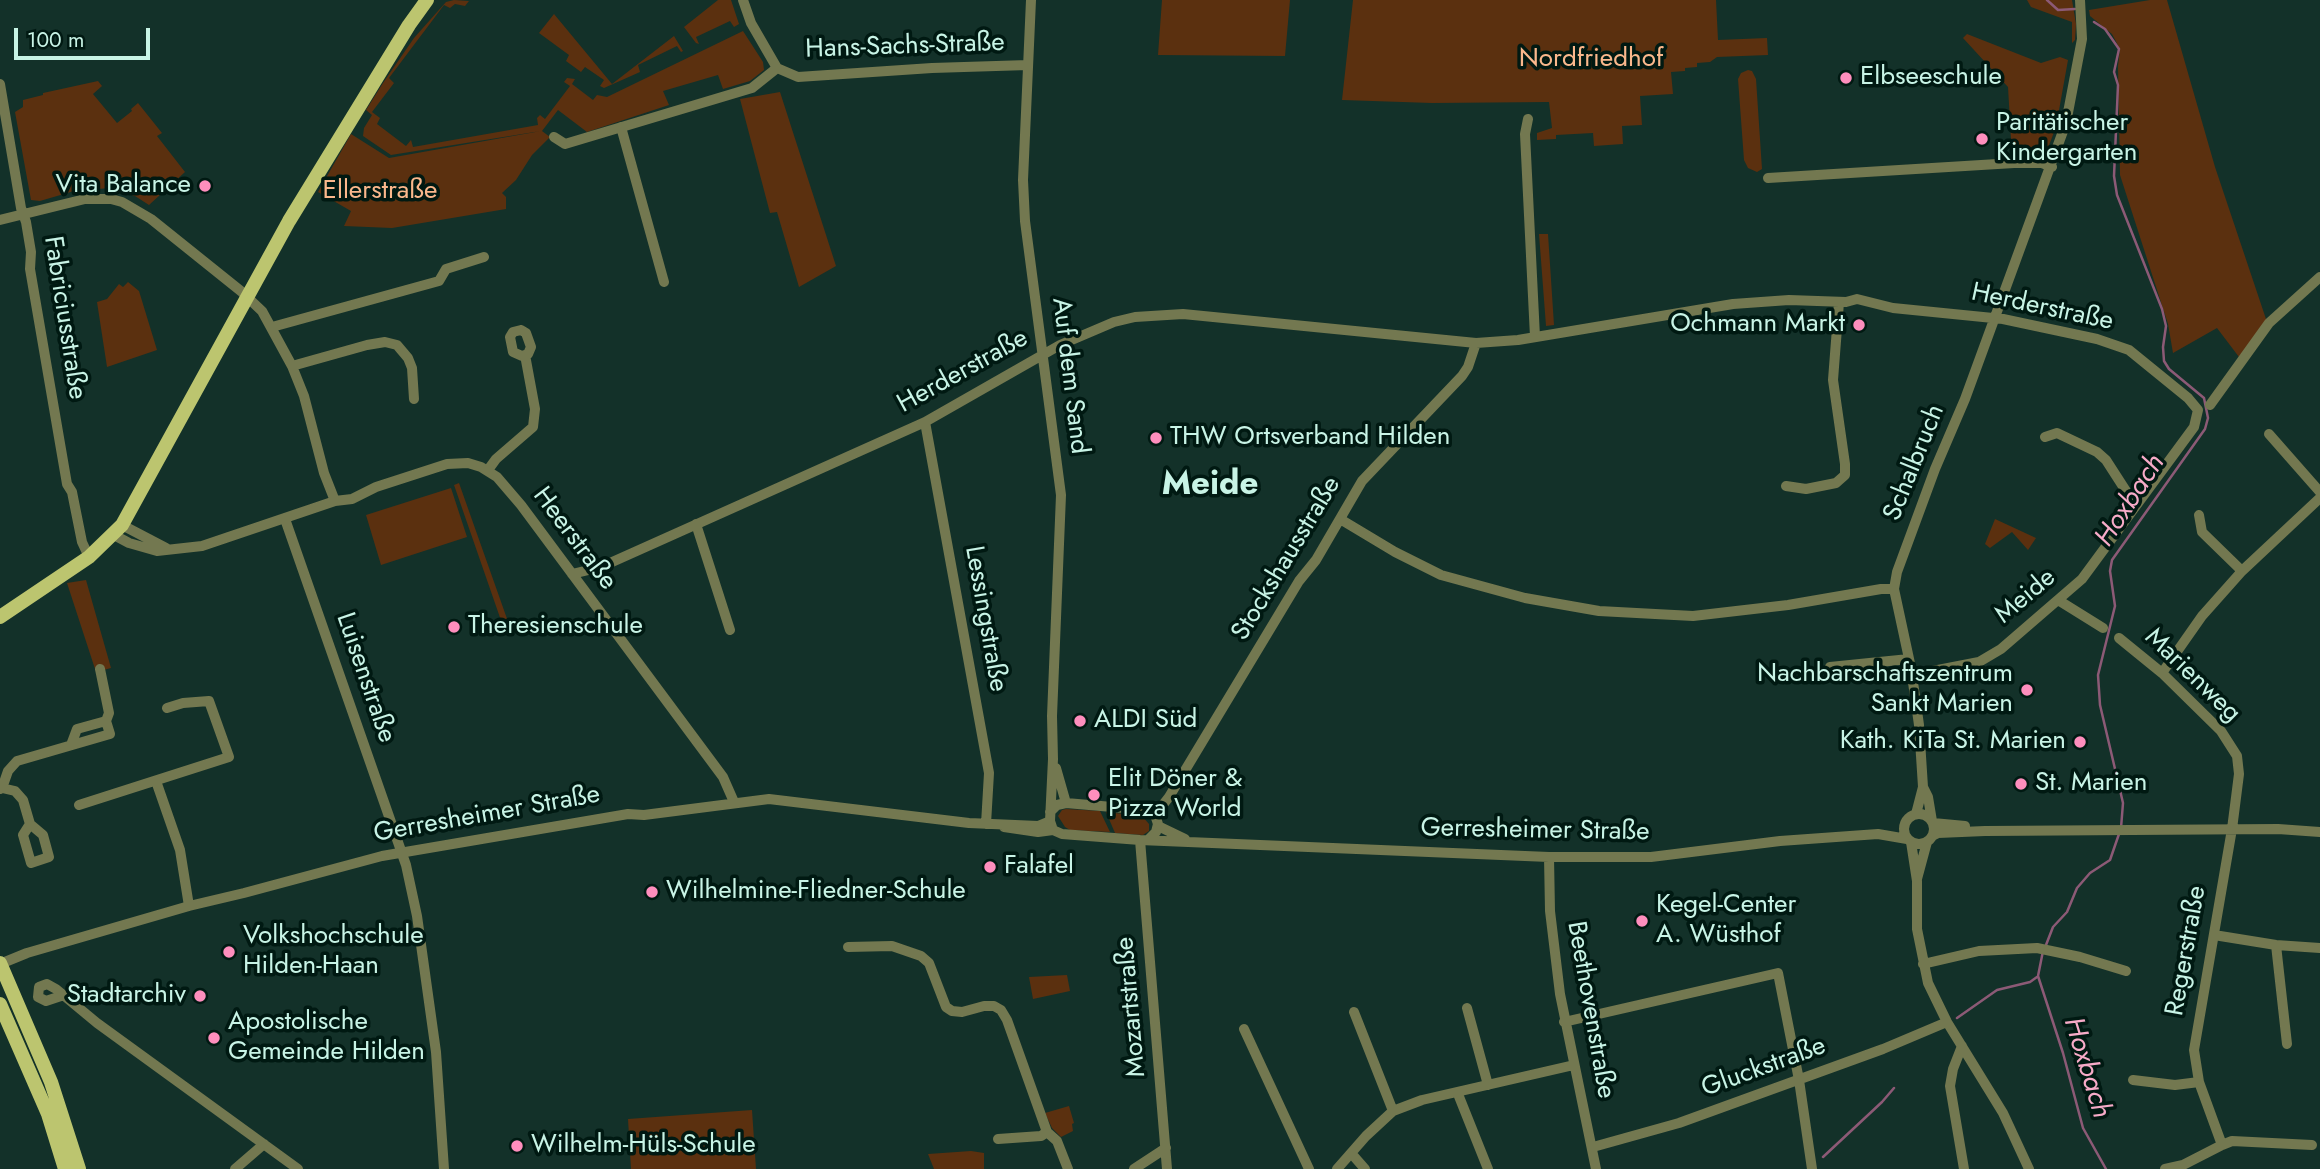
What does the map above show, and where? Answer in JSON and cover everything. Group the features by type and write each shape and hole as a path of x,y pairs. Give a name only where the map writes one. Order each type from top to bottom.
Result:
{"main road":[{"path":"0,617 89,557 118,530 289,221 359,104 428,0"},
{"path":"403,38 438,0"},
{"path":"0,964 51,1082 79,1169"},
{"path":"0,1004 48,1114 65,1169"}],"street":[{"name":"Hans-Sachs-Straße","path":"743,0 751,23 778,68 797,77 1028,65"},
{"name":"Auf dem Sand","path":"1031,0 1023,180 1025,221 1061,495 1052,716 1051,821"},
{"name":"Schalbruch","path":"1916,814 1923,787 1917,700 1894,589 1897,572 1935,469 1965,399 2066,124 2082,39 2080,2"},
{"path":"554,137 565,144 752,88 778,68"},
{"name":"Fabriciusstraße","path":"0,84 31,251 30,269 67,484 72,492 82,542 89,557"},
{"path":"1528,119 1525,134 1535,337"},
{"path":"621,127 664,282"},
{"path":"1768,178 2014,163 2042,163 2052,167"},
{"path":"0,220 85,199 111,199 122,202 151,219 247,296 262,311 292,366 304,396 324,473 335,501"},
{"path":"272,327 439,281 446,269 484,257"},
{"path":"2210,405 2269,323 2320,277"},
{"name":"Herderstraße","path":"572,574 601,567 925,422 1060,345 1114,322 1158,314 1234,318 1476,343 1535,337 1733,303 1789,300 1842,302 1857,299 1869,304 2049,327 2097,339 2129,350 2188,398"},
{"path":"1786,486 1806,489 1836,482 1844,475 1845,465 1833,380 1842,302"},
{"path":"292,366 367,345 385,342 397,345 408,358 412,370 414,399"},
{"name":"Stockshausstraße","path":"1157,821 1299,581 1316,560 1362,481 1462,376 1476,343"},
{"path":"118,530 168,549 202,546 335,501 352,499 376,487 447,464 468,463 488,470 496,459 533,427 536,409 525,355"},
{"name":"Meide","path":"1912,675 1979,662 2000,649 2058,600 2094,565 2194,427 2198,410 2188,398"},
{"name":"Lessingstraße","path":"925,422 951,552 989,773 990,825"},
{"path":"2045,437 2057,433 2096,452 2106,460 2135,505"},
{"path":"2269,434 2320,492"},
{"name":"Heerstraße","path":"488,470 505,486 723,777 734,802"},
{"path":"2162,673 2202,616 2242,571 2320,498"},
{"path":"2199,515 2202,532 2242,571"},
{"name":"Luisenstraße","path":"285,519 402,852 417,916 436,1052 444,1169"},
{"path":"1340,519 1406,558 1441,575 1525,598 1599,611 1660,615 1717,614 1894,589"},
{"path":"696,524 730,630"},
{"name":"Herderstraße","path":"579,583 601,567"},
{"name":"Marienweg","path":"2058,600 2103,628"},
{"name":"Marienweg","path":"2119,638 2162,673 2221,731 2237,756 2239,774 2232,829"},
{"path":"1830,667 1909,659"},
{"path":"30,824 23,800 15,791 1,788 8,771 17,761 110,734 106,721 109,713 100,669"},
{"path":"79,806 229,757 209,701 167,708"},
{"name":"Auf dem Sand","path":"1053,759 1066,803"},
{"path":"156,780 180,850 189,906"},
{"name":"Schalbruch","path":"1923,787 1928,797 1932,822"},
{"name":"Gerresheimer Straße","path":"0,964 189,906 402,852 550,829 587,820 734,802 776,799 1038,832 1051,821 1058,805 1066,803 1147,810 1157,821 1190,841"},
{"path":"1985,831 1932,822 1924,814 1916,814 1904,823 1903,831 1909,841 1917,881 1917,929 1932,994 2003,1113 2029,1169"},
{"name":"Gerresheimer Straße","path":"1051,821 1062,834 1144,840 1549,857 1651,857 1780,841 1878,834 1909,841"},
{"path":"1144,840 1157,832 1157,821"},
{"path":"1917,881 1930,839 1932,822"},
{"name":"Gerresheimer Straße","path":"1878,834 1904,823"},
{"name":"Regerstraße","path":"2222,1145 2199,1082 2194,1049 2232,829"},
{"path":"1909,841 1919,844 1938,833 1985,831 2277,829 2320,832"},
{"name":"Mozartstraße","path":"1144,840 1167,1169"},
{"name":"Beethovenstraße","path":"1549,857 1554,951 1564,1022 1596,1169"},
{"path":"2214,935 2276,945 2320,948"},
{"path":"2276,945 2287,1044"},
{"path":"848,947 892,946 921,956 929,962 946,1007 952,1011 962,1012 984,1006 994,1006 1001,1010 1047,1132 1057,1141 1068,1169"},
{"path":"1923,964 1979,951 2037,948 2126,971"},
{"path":"1564,1022 1778,973 1799,1080 1812,1169"},
{"path":"61,996 298,1169"},
{"path":"1467,1008 1488,1085"},
{"path":"1354,1012 1393,1111"},
{"name":"Gluckstraße","path":"1592,1147 1679,1123 1883,1049 1947,1022"},
{"path":"1244,1029 1309,1169"},
{"path":"1962,1046 1950,1086 1964,1169"},
{"path":"1337,1169 1379,1122 1393,1111 1422,1100 1458,1094 1574,1065"},
{"path":"2133,1080 2175,1085 2199,1082"},
{"path":"1458,1094 1488,1169"},
{"path":"998,1139 1041,1136 1047,1132"},
{"path":"2165,1169 2183,1165 2232,1141 2312,1145"},
{"path":"235,1169 264,1144"},
{"path":"1133,1169 1166,1148"},
{"path":"1351,1153 1365,1169"}],"green space":[{"path":"718,0 731,0 739,24 734,27 730,21 696,37 699,44 696,43 684,27"},
{"path":"1162,0 1290,0 1285,56 1158,55"},
{"name":"Nordfriedhof","path":"1353,0 1716,0 1718,40 1767,38 1768,55 1717,57 1710,62 1697,63 1697,67 1685,68 1685,71 1671,72 1673,94 1640,96 1642,125 1622,126 1623,144 1594,146 1593,133 1556,135 1556,139 1537,140 1537,133 1552,128 1549,102 1432,103 1342,100"},
{"path":"2027,0 2072,0 2076,24 2075,40 2072,43 2072,22 2031,7"},
{"path":"2150,0 2167,0 2215,167 2267,322 2239,357 2217,328 2173,353 2168,324 2120,175 2120,49 2112,34 2090,16 2089,10"},
{"name":"Ellerstraße","path":"469,1 465,6 455,4 450,8 444,5 389,78 394,83 372,112 380,118 377,124 406,146 411,140 413,147 538,125 537,118 540,115 545,119 570,86 564,82 567,78 575,79 572,84 593,100 597,95 607,97 743,31 763,62 764,70 750,81 723,89 718,75 663,91 669,105 587,132 558,110 542,131 550,137 532,155 516,180 502,193 506,197 506,209 392,228 344,226 351,211 318,192 351,134 389,158 541,131 391,155 363,136 364,128 372,115 366,110 383,83 414,38 446,2"},
{"path":"554,14 612,84 674,36 683,51 677,46 638,65 640,72 604,88 600,86 604,80 585,67 581,72 566,61 569,55 539,33"},
{"path":"1967,34 2041,63 2060,57 2068,60 2056,127 2048,148 2039,154 2012,157 2008,87 1963,38"},
{"path":"1752,71 1756,79 1762,169 1757,172 1748,168 1744,160 1738,79 1741,73"},
{"path":"98,81 102,86 93,94 117,123 138,103 162,133 157,136 185,172 149,205 135,196 110,188 74,191 40,201 31,200 15,112 23,107 23,100"},
{"path":"780,92 836,266 799,287 777,212 770,213 740,99"},
{"path":"1539,234 1548,234 1554,325 1546,326"},
{"path":"128,282 139,291 157,350 107,367 97,302 107,299 119,284 123,287"},
{"path":"459,483 511,630 505,632 454,485"},
{"path":"451,488 467,537 381,565 366,515"},
{"path":"1995,519 2036,538 2028,550 2012,532 1990,548 1985,544"},
{"path":"86,580 111,668 96,672 67,583"},
{"path":"1066,809 1100,811 1110,832 1070,830 1058,816"},
{"path":"1106,812 1142,816 1149,824 1149,831 1143,835 1115,833"},
{"path":"1067,975 1070,991 1033,999 1029,977"},
{"path":"1069,1106 1074,1123 1073,1131 1061,1137 1052,1128 1045,1113"},
{"path":"752,1110 756,1169 631,1169 628,1119"},
{"path":"971,1151 984,1153 984,1169 934,1169 928,1154"}],"waterway":[{"name":"Hoxbach","path":"2047,0 2058,10 2075,9"},
{"name":"Hoxbach","path":"2094,22 2105,29 2119,49 2114,72 2118,85 2114,176 2117,195 2162,309 2166,326 2164,361 2169,369 2204,398 2208,418 2205,429 2112,560 2110,571 2115,606 2098,675 2100,705 2123,803 2121,828"},
{"name":"Hoxbach","path":"2046,945 2053,927 2067,912 2077,888 2090,873 2110,860 2119,834"},
{"name":"Hoxbach","path":"2043,951 2038,976 2063,1053 2083,1128 2106,1169"},
{"path":"1957,1018 1997,990 2030,982 2037,977"},
{"path":"1823,1157 1894,1088"}],"place":[{"name":"Elbseeschule","path":"1846,78"},
{"name":"Paritätischer Kindergarten","path":"1982,139"},
{"name":"Vita Balance","path":"205,186"},
{"name":"Ochmann Markt","path":"1859,325"},
{"name":"THW Ortsverband Hilden","path":"1156,438"},
{"name":"Theresienschule","path":"454,627"},
{"name":"Nachbarschaftszentrum Sankt Marien","path":"2027,690"},
{"name":"ALDI Süd","path":"1080,721"},
{"name":"Kath. KiTa St. Marien","path":"2080,742"},
{"name":"St. Marien","path":"2021,784"},
{"name":"Elit Döner & Pizza World","path":"1094,795"},
{"name":"Falafel","path":"990,867"},
{"name":"Wilhelmine-Fliedner-Schule","path":"652,892"},
{"name":"Kegel-Center A. Wüsthof","path":"1642,921"},
{"name":"Volkshochschule Hilden-Haan","path":"229,952"},
{"name":"Stadtarchiv","path":"200,996"},
{"name":"Apostolische Gemeinde Hilden","path":"214,1038"},
{"name":"Wilhelm-Hüls-Schule","path":"517,1146"}],"district":[{"name":"Meide","path":"1210,486"}]}
